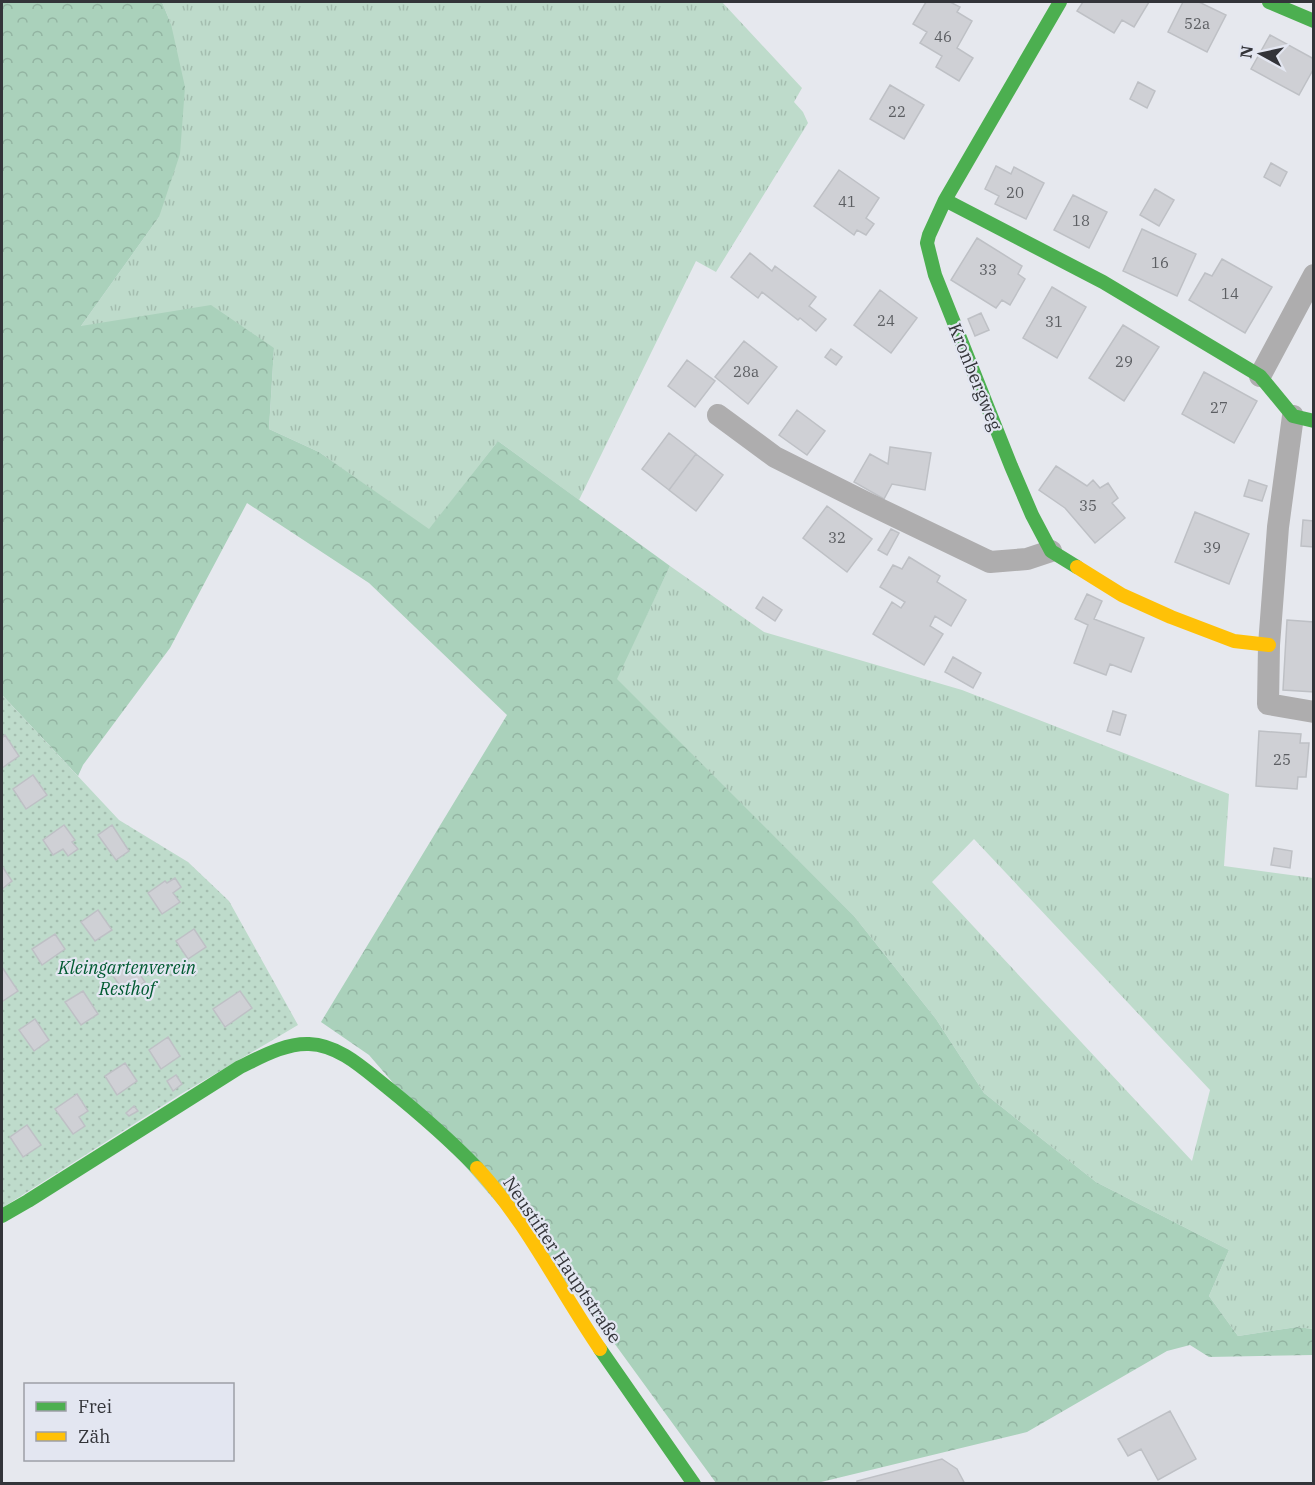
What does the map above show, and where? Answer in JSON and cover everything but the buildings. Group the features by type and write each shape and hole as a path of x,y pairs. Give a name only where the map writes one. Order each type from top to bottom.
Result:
{"street":[{"name":"Kronbergweg","path":"1060,2 945,200 927,243 933,266 1011,466 1032,515 1051,550 1122,595 1171,617 1234,641 1269,645"},
{"path":"1269,2 1314,21"},
{"path":"945,200 1103,282 1260,376 1303,419 1278,527 1269,645 1268,704 1314,712"},
{"path":"1260,376 1314,275"},
{"path":"718,416 775,457 990,562 1027,560 1051,550"},
{"name":"Neustifter Hauptstraße","path":"2,1216 240,1067 273,1051 294,1046 315,1044 334,1049 352,1060 437,1129 474,1165 502,1198 527,1233 593,1340 694,1484"}],"green space":[{"path":"2,2 162,2 171,24 185,87 180,154 159,217 81,326 211,305 274,348 269,429 319,452 429,529 498,441 670,566 617,679 854,916 936,1019 984,1093 1096,1182 1229,1250 1209,1296 1238,1336 1297,1327 1313,1329 1313,1355 1209,1357 1190,1345 1167,1351 1027,1432 817,1483 716,1483 593,1314 369,1055 321,1022 507,715 369,583 247,503 170,648 83,765 78,776 2,695"},
{"path":"162,2 722,2 802,88 794,102 803,112 808,123 716,272 696,261 579,500 498,441 429,530 319,452 269,429 274,348 81,326 159,217 171,24"},
{"path":"670,566 764,632 962,690 1229,794 1224,866 1313,878 1313,1329 1297,1327 1238,1336 1209,1296 1229,1250 1096,1182 984,1093 936,1019 854,916 616,679","holes":["974,839 1210,1090 1192,1161 932,882"]},
{"name":"Kleingartenverein Resthof","path":"2,695 119,820 188,862 229,901 298,1025 181,1094 2,1208"}],"traffic: fast":[{"path":"1060,2 945,200 1103,282 1260,376 1293,416 1314,421"},
{"path":"1269,2 1314,21"},
{"path":"945,200 927,243 935,275 1032,515 1051,551 1077,567"},
{"path":"2,1216 240,1067 273,1051 300,1044 320,1045 352,1060 422,1117 477,1168"},
{"path":"600,1349 694,1484"}],"traffic: slow":[{"path":"1077,567 1122,595 1171,617 1234,641 1269,645"},
{"path":"477,1168 527,1233 600,1349"}]}
